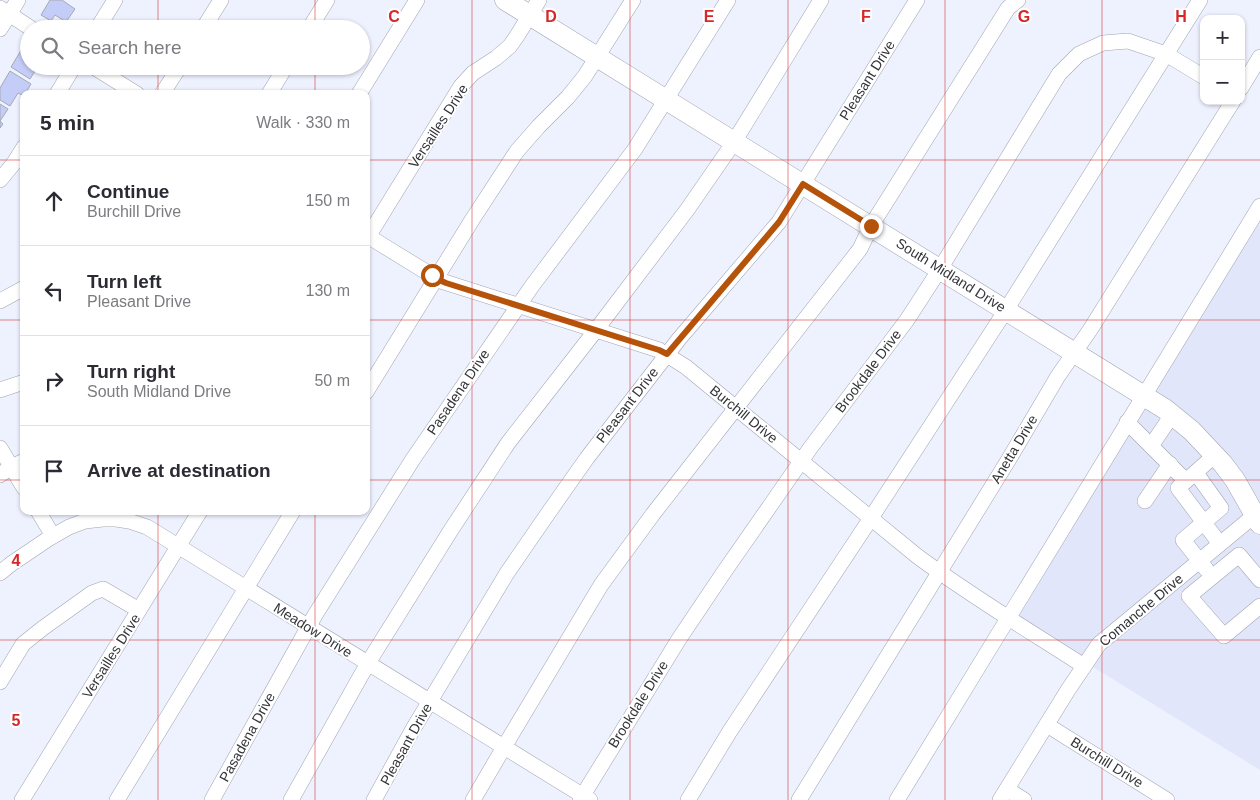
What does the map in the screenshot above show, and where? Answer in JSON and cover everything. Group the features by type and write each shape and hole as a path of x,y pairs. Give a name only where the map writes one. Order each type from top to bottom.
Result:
{"main road":[{"name":"South Midland Drive","path":"505,0 534,7 597,57 1165,409 1192,431 1223,464 1235,480 1257,520"}],"street":[{"path":"0,28 4,11 18,0"},
{"path":"103,20 115,0"},
{"path":"209,20 221,0"},
{"path":"315,20 327,0"},
{"path":"361,90 417,0"},
{"path":"370,386 517,151 568,97 585,76 633,0"},
{"name":"Pasadena Drive","path":"212,800 308,627 428,436 555,254 635,149 728,0"},
{"path":"291,800 368,664 451,530 508,444 687,210 734,142 821,0"},
{"name":"Pleasant Drive","path":"374,800 413,728 507,574 549,512 587,458 667,354 779,222 917,0"},
{"path":"473,800 601,585 653,514 860,249 871,226 1008,8 1018,0"},
{"path":"688,800 730,731 1006,310 1200,0"},
{"name":"Versailles Drive","path":"370,232 461,86 510,46 534,7"},
{"path":"4,11 20,21"},
{"name":"Brookdale Drive","path":"584,798 679,639 724,572 801,461 907,320 1059,74 1079,54 1103,43 1128,41 1166,54 1200,75"},
{"path":"1245,82 1260,58"},
{"path":"59,90 69,75"},
{"path":"106,75 131,90"},
{"path":"165,90 174,75"},
{"path":"271,90 281,75"},
{"name":"Anetta Drive","path":"799,800 1058,376 1090,330 1231,105"},
{"path":"0,180 20,153"},
{"path":"897,800 1260,206"},
{"name":"Burchill Drive","path":"370,239 446,283 667,354 686,367 939,572 966,592 1084,666"},
{"path":"0,301 20,290"},
{"path":"0,390 20,383"},
{"path":"1151,446 1172,415"},
{"path":"1127,422 1170,464 1191,477 1221,508 1183,540 1212,577"},
{"path":"0,448 20,481"},
{"path":"1215,455 1178,488 1220,544"},
{"path":"1145,501 1170,464"},
{"path":"40,515 53,536"},
{"name":"Versailles Drive","path":"22,800 197,515"},
{"path":"117,800 291,515"},
{"name":"Meadow Drive","path":"0,573 53,536 85,521 103,519 137,523 147,527 430,701 584,798"},
{"name":"Comanche Drive","path":"1004,795 1099,644 1220,544 1257,520"},
{"path":"1260,580 1239,555 1189,596 1224,636 1260,606"},
{"path":"0,682 23,644 92,593 103,589 139,610"},
{"name":"Burchill Drive","path":"1047,725 1167,800"},
{"path":"1004,795 1024,800"}],"shaded area":[{"path":"1260,211 1260,770 1012,617"}],"building":[{"path":"50,0 62,0 75,9 67,20 63,20 55,15 52,20 49,20 41,15"},
{"path":"20,52 20,73 11,67"},
{"path":"10,71 31,84 27,90 20,90 20,94 18,93 10,106 0,100 0,88"},
{"path":"24,75 32,75 30,79"},
{"path":"0,104 8,109 0,121"}],"route":[{"path":"432,275 446,283 542,312 667,354 760,246 779,222 803,184 871,226"}]}
